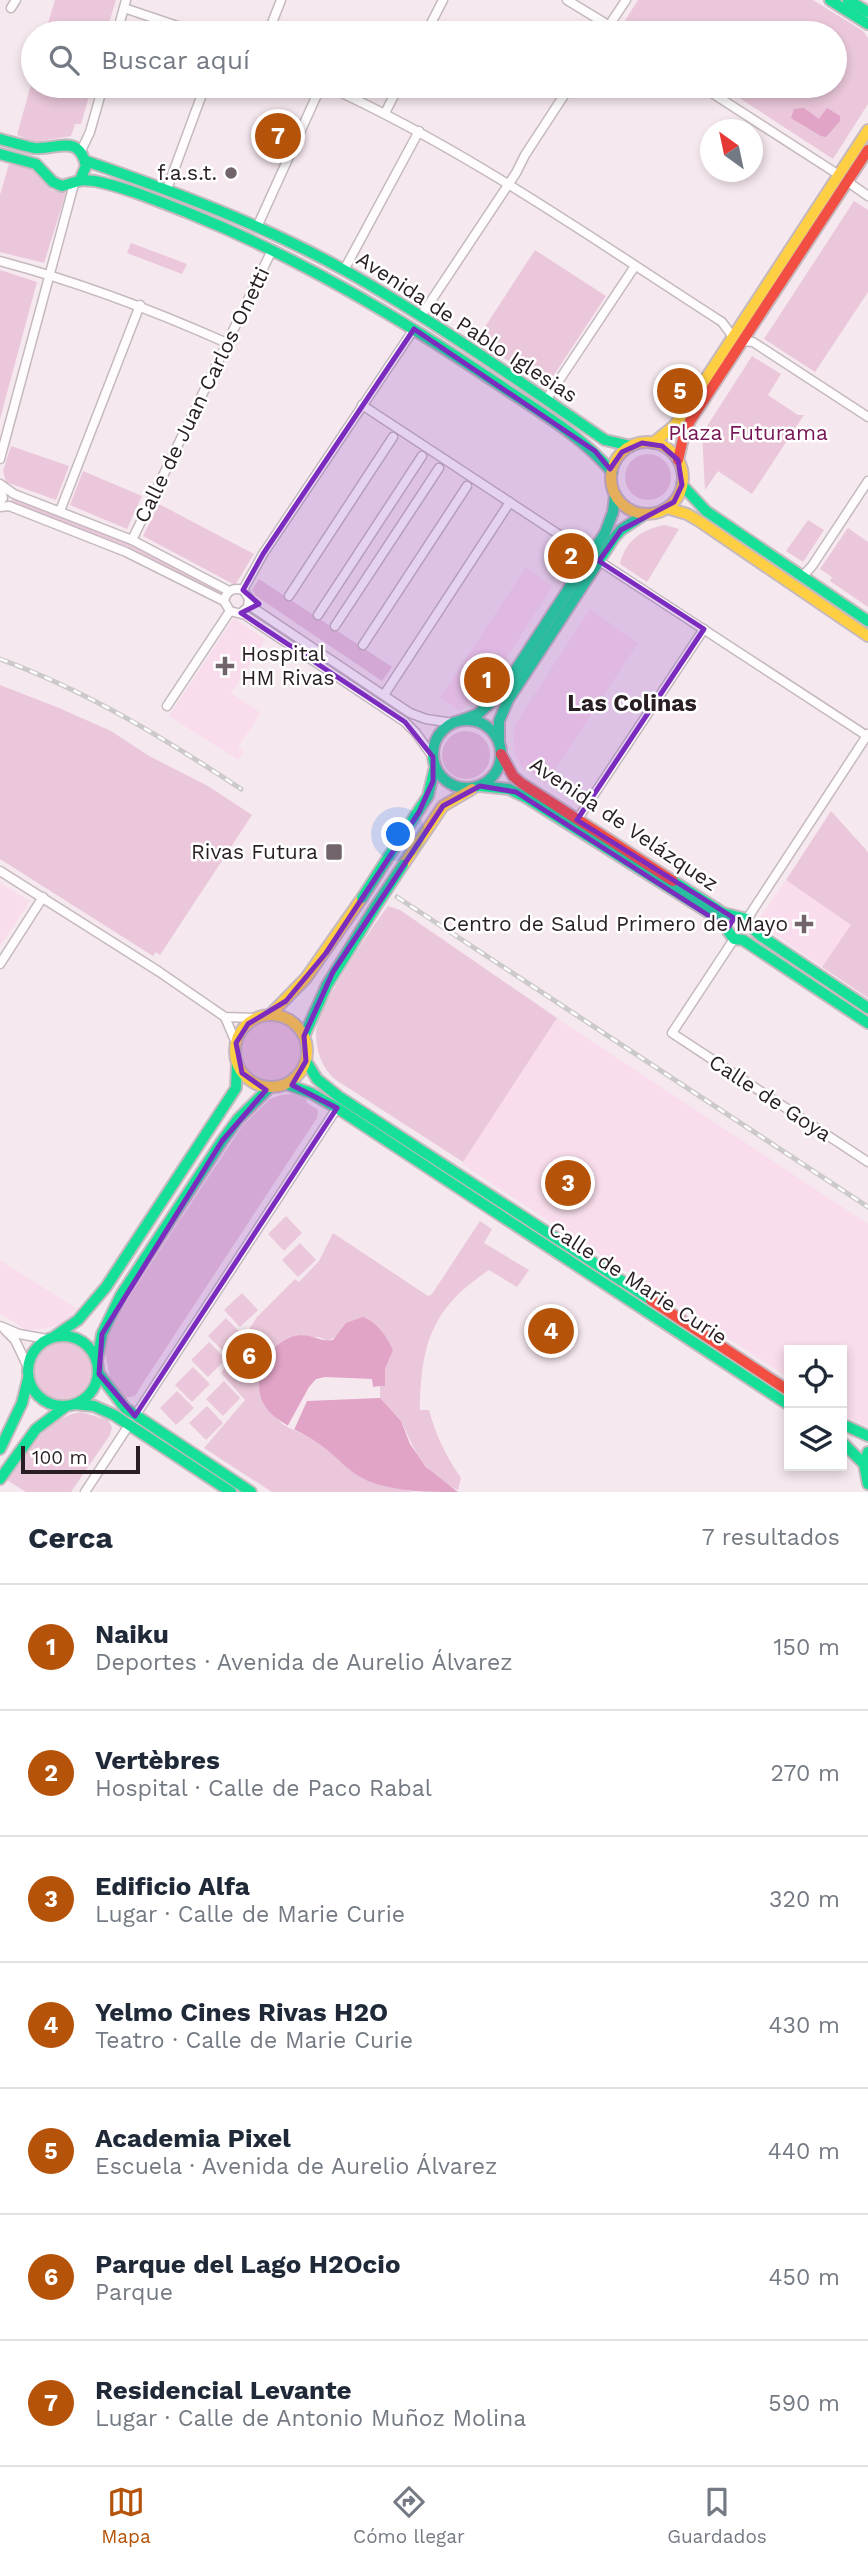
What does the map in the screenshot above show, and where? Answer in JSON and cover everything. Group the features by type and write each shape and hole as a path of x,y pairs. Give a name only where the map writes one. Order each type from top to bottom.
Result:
{"street":[{"path":"273,21 281,0"},
{"path":"432,21 443,0"},
{"path":"567,0 595,21"},
{"path":"612,21 626,0"},
{"path":"830,0 868,24"},
{"path":"848,0 868,12"},
{"path":"120,21 125,4 168,21"},
{"path":"0,459 77,182 85,172 83,156 100,98"},
{"path":"167,190 201,98"},
{"path":"257,227 316,98"},
{"path":"353,98 419,131 509,184 722,322 738,339 753,342 868,417"},
{"path":"385,113 393,98"},
{"path":"421,316 509,184 561,98"},
{"path":"719,98 868,196"},
{"path":"678,460 690,421 738,339 843,179 868,130"},
{"path":"344,270 419,131"},
{"name":"Avenida de Pablo Iglesias","path":"0,139 35,148 54,148 66,144 83,156 257,227 344,270 421,316 605,440 631,446"},
{"path":"45,172 45,160 54,148"},
{"path":"843,179 868,150"},
{"name":"Avenida de Pablo Iglesias","path":"1,157 32,162 57,185 101,182 161,203 272,250 357,294 414,329 595,451 612,472"},
{"name":"Calle de Juan Carlos Onetti","path":"132,540 272,250"},
{"path":"0,261 50,274 139,305 228,343"},
{"path":"547,400 635,266"},
{"path":"60,511 139,305"},
{"path":"243,590 263,554 414,329"},
{"path":"653,443 674,426 738,339"},
{"path":"362,405 867,735 750,924 749,937 738,940"},
{"path":"289,596 393,437"},
{"path":"304,1036 318,1001 334,972 443,806 496,773 500,748 499,721 508,700 595,558 613,512 615,495 612,472 622,452 631,446 653,443 667,448 678,460 682,468 682,485 679,494 667,508"},
{"path":"318,615 422,456"},
{"path":"335,626 439,468"},
{"path":"803,576 868,481"},
{"path":"0,484 14,494 132,540 229,592"},
{"path":"0,484 3,498 0,504 126,552 224,601 230,611 241,613 405,722 416,733 442,777 451,784 462,788 477,787"},
{"path":"682,485 706,511 868,621"},
{"path":"363,645 467,486"},
{"path":"615,495 628,508 645,514"},
{"path":"384,695 510,502"},
{"path":"270,1015 306,978 428,796 435,743 440,734 458,722 478,714 497,697 595,558 621,530 645,514 667,508 687,514 868,636"},
{"path":"224,601 229,592 238,588 243,590 249,598 249,604 241,613"},
{"path":"249,604 410,713 426,719 474,721 485,725 493,732 500,748"},
{"path":"167,706 230,611"},
{"path":"577,820 704,629"},
{"name":"Avenida de Velázquez","path":"500,748 513,775 521,783 734,918"},
{"name":"Avenida de Velázquez","path":"477,787 509,789 527,798 719,919 727,928"},
{"path":"0,871 225,1017 257,1018 270,1015 290,1021 304,1036 307,1046 306,1061 299,1074 286,1084 263,1087 249,1079 237,1064"},
{"path":"0,964 43,897"},
{"path":"868,1008 741,916 734,918 727,928 730,936 868,1023"},
{"name":"Calle de Goya","path":"738,940 672,1033 868,1162"},
{"path":"27,1366 34,1349 78,1320 93,1303 236,1088 236,1042 225,1017"},
{"path":"236,1042 241,1032 257,1018"},
{"name":"Calle de Marie Curie","path":"306,1061 312,1076 344,1100 784,1388"},
{"name":"Calle de Marie Curie","path":"286,1084 311,1093 337,1108 784,1402"},
{"path":"97,1360 102,1334 121,1295 238,1119 270,1087"},
{"path":"85,1492 337,1108"},
{"path":"1,1326 19,1334 51,1337 67,1335 83,1341 97,1360 99,1374 132,1420 231,1492"},
{"path":"1,1326 15,1340 27,1366 32,1390 44,1401 94,1406 132,1420 251,1492"},
{"path":"0,1479 26,1440 47,1418 85,1399 93,1390 99,1374"},
{"path":"0,1450 17,1415 28,1379"},
{"path":"847,1426 868,1436"},
{"path":"847,1447 864,1464"},
{"path":"866,1492 868,1485 864,1464 868,1452"}],"highlighted area":[{"path":"414,329 595,451 610,469 622,452 642,443 662,446 678,460 682,485 674,502 621,530 599,561 704,629 577,820 734,918 728,928 516,792 480,786 443,806 333,972 304,1036 306,1061 292,1085 337,1108 135,1416 99,1374 102,1334 222,1141 266,1090 242,1073 236,1043 248,1024 286,1001 326,953 419,812 433,781 433,757 405,722 241,613 259,604 243,590 263,554"}],"shaded area":[{"path":"804,108 819,119 827,108 840,116 840,121 826,137 821,136 791,118 794,109"},
{"path":"526,567 553,586 485,691 460,711 440,698"},
{"path":"590,609 638,643 546,784 521,766 515,754 513,735 516,723"},
{"name":"Hospital HM Rivas","path":"234,618 266,640 231,693 261,713 238,747 244,752 238,760 169,716"},
{"name":"Centro de Salud Primero de Mayo","path":"786,880 851,925 822,967 757,922"},
{"path":"0,883 30,901 0,946"},
{"path":"557,1018 868,1224 868,1427 847,1417 847,1345 784,1345 784,1375 462,1164"},
{"path":"0,1260 77,1309 63,1323 48,1328 26,1330 0,1313"},
{"path":"363,1317 381,1330 393,1350 385,1369 385,1386 380,1386 380,1398 401,1421 410,1444 426,1467 458,1492 401,1489 361,1478 321,1445 275,1417 266,1408 259,1384 262,1367 274,1349 291,1337 309,1336 333,1340 346,1323"}],"green space":[{"path":"55,0 116,0 110,21 49,21"},
{"path":"638,0 813,0 847,21 625,21"},
{"path":"847,21 863,31 868,38 868,104 833,159 739,98 847,98"},
{"path":"27,98 89,98 81,124 75,124 71,136 34,142 17,135"},
{"path":"9,164 34,169 51,190 66,193 44,263 0,252 0,195"},
{"path":"854,201 868,210 868,292 815,372 764,339"},
{"path":"131,243 187,264 182,274 127,253"},
{"path":"535,250 606,296 546,387 485,345 487,342 479,336"},
{"path":"0,270 37,282 0,419"},
{"name":"Plaza Futurama","path":"752,356 781,374 768,395 798,415 804,415 752,494 718,471 705,490 702,434"},
{"path":"11,446 69,466 56,500 6,482 3,471"},
{"path":"648,454 664,461 671,477 664,493 648,500 632,493 625,477 632,461"},
{"path":"83,471 142,496 127,529 70,505"},
{"path":"13,499 130,544 223,592 222,595 129,547 12,503 10,501"},
{"path":"159,504 254,554 235,585 143,536"},
{"path":"808,520 824,530 803,562 786,551"},
{"path":"665,525 679,529 647,582 620,564 622,556 636,537"},
{"path":"848,528 868,542 868,607 830,581 832,577 820,569"},
{"path":"259,579 392,667 382,681 256,596 252,590"},
{"path":"0,685 111,731 149,756 208,786 252,815 160,955 156,952 153,956 0,859"},
{"path":"466,731 475,732 483,738 489,746 489,764 483,772 475,778 466,779 457,778 449,772 443,764 442,755 443,746 449,738 457,732"},
{"path":"831,811 868,852 868,998 822,967 851,925 786,880"},
{"path":"388,906 400,910 557,1018 463,1162 336,1080 327,1071 319,1053 316,1032 325,1005 358,949"},
{"path":"271,1021 288,1026 296,1034 301,1051 296,1068 288,1076 271,1081 254,1076 246,1068 241,1051 246,1034 254,1026"},
{"path":"292,1094 306,1099 307,1103 318,1110 317,1118 135,1396 125,1398 110,1377 105,1352 107,1340 126,1301 243,1125 270,1099"},
{"path":"286,1216 302,1233 284,1251 268,1234"},
{"path":"480,1221 492,1229 484,1243 529,1270 517,1287 489,1270 470,1284 442,1313 427,1346 420,1410 429,1410 442,1446 461,1478 458,1490 437,1476 423,1462 400,1420 380,1398 380,1386 385,1386 385,1369 393,1349 337,1336 328,1341 319,1337 290,1337 278,1344 259,1388 267,1407 282,1424 318,1442 366,1480 414,1492 272,1492 204,1448 245,1400 221,1373 257,1317 295,1279 299,1282 319,1261 333,1233 428,1296 432,1294"},
{"path":"300,1243 316,1260 298,1277 282,1260"},
{"path":"242,1293 258,1310 240,1327 224,1310"},
{"path":"226,1318 243,1335 225,1353 208,1336"},
{"path":"56,1341 68,1341 78,1345 87,1354 91,1376 83,1391 68,1399 56,1399 46,1395 37,1386 33,1376 33,1364 37,1354 46,1345"},
{"path":"209,1342 226,1359 208,1377 191,1360"},
{"path":"193,1367 210,1384 192,1402 175,1385"},
{"path":"224,1381 240,1398 223,1416 206,1399"},
{"path":"177,1391 194,1408 176,1425 160,1408"},
{"path":"207,1406 223,1423 206,1440 189,1423"},
{"path":"81,1412 108,1420 112,1427 110,1435 71,1492 26,1492 7,1480 47,1429 69,1415"}],"pier":[{"path":"316,1379 372,1379 373,1387 380,1386 380,1398 307,1401 294,1430 287,1427 309,1387"}],"railway":[{"path":"0,659 64,686 124,717 241,789"},
{"path":"397,897 868,1207"}],"traffic: fast":[{"path":"830,0 868,24"},
{"path":"848,0 868,12"},
{"path":"0,139 34,148 73,146 83,156 86,166 80,180"},
{"path":"0,154 36,164 53,182 62,186 82,180 120,187 232,231 310,270 424,336 543,414 587,446 612,472"},
{"path":"86,161 219,210 315,254 445,332 605,440 631,446"},
{"path":"682,485 706,511 868,621"},
{"path":"462,720 478,714 500,694 605,533 613,512 615,495"},
{"path":"499,742 499,721 508,700 614,538 645,514"},
{"path":"467,720 480,723 491,730 498,741 501,754 498,767 491,778 480,785 467,788 454,785 443,778 436,767 433,754 436,741 443,730 454,723 467,720"},
{"path":"389,856 428,796 435,767"},
{"path":"480,786 509,789 527,798 719,919 734,939 743,940 868,1023"},
{"path":"362,898 389,856"},
{"path":"376,906 403,865"},
{"path":"673,881 723,913 747,919 761,936 868,1008"},
{"path":"304,1036 327,985 376,906"},
{"path":"306,1061 317,1079 338,1096 651,1300"},
{"path":"55,1336 78,1320 106,1287 236,1088 237,1064"},
{"path":"286,1084 311,1093 337,1108 784,1402"},
{"path":"97,1360 102,1334 121,1295 222,1141 238,1119 270,1087"},
{"path":"70,1336 83,1342 92,1351 96,1357 98,1371 96,1385 88,1396 77,1404 56,1406 38,1396 30,1385 28,1364 38,1346 49,1338 70,1336"},
{"path":"99,1374 125,1408 251,1492"},
{"path":"0,1449 22,1403 28,1379"},
{"path":"75,1404 94,1406 114,1415 231,1492"},
{"path":"0,1479 36,1429 65,1407"},
{"path":"847,1426 868,1436"},
{"path":"847,1447 864,1464"},
{"path":"868,1452 864,1464 868,1484"}],"traffic: slow":[{"path":"653,443 674,426 682,415 868,130"},
{"path":"647,442 667,448 677,458 683,478 677,498 667,508 647,514 627,508 617,498 611,478 617,458 627,448 647,442"},
{"path":"667,508 699,521 868,636"},
{"path":"403,865 443,806 472,789"},
{"path":"270,1015 306,978 362,898"},
{"path":"271,1015 291,1021 301,1031 307,1051 301,1071 291,1081 271,1087 251,1081 241,1071 235,1051 241,1031 251,1021 271,1015"}],"traffic: jam":[{"path":"678,460 690,421 868,150"},
{"path":"501,754 513,776 521,783 673,881"},
{"path":"651,1300 784,1388"}],"place":[{"name":"Residencial Levante","path":"278,136"},
{"name":"f.a.s.t.","path":"231,173"},
{"name":"Academia Pixel","path":"680,391"},
{"name":"Vertèbres","path":"571,556"},
{"name":"Hospital HM Rivas","path":"225,666"},
{"name":"Naiku","path":"487,680"},
{"name":"Rivas Futura","path":"334,852"},
{"name":"Centro de Salud Primero de Mayo","path":"804,924"},
{"name":"Edificio Alfa","path":"568,1183"},
{"name":"Yelmo Cines Rivas H2O","path":"551,1331"},
{"name":"Parque del Lago H2Ocio","path":"249,1356"}],"district":[{"name":"Las Colinas","path":"632,703"}]}
